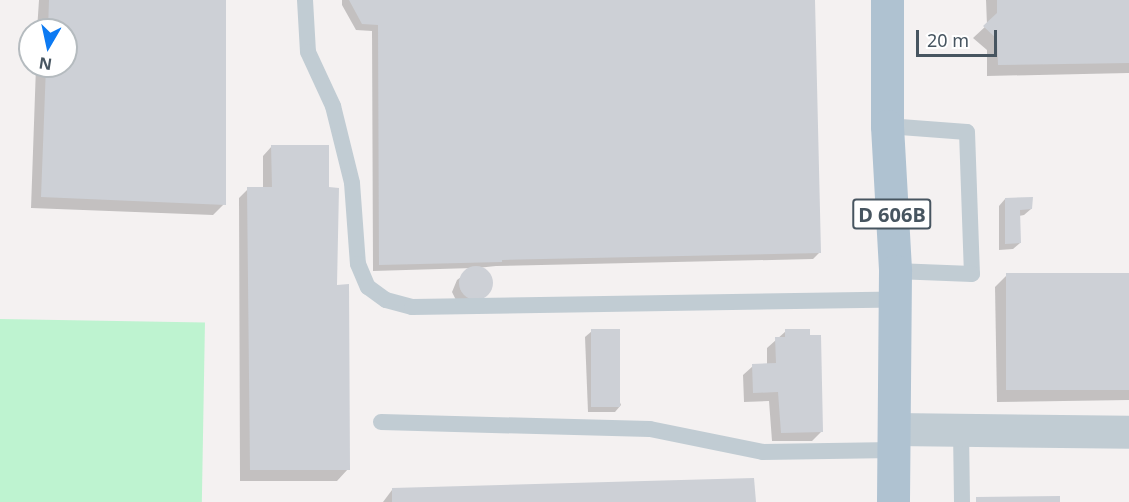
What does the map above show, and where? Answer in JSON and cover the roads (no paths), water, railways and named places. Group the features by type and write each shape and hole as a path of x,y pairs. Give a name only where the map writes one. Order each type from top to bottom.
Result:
{"main road":[{"name":"D 606B","path":"886,0 887,126 895,285 893,502"}],"street":[{"path":"894,440 961,430 1129,432"}],"lane":[{"path":"304,0 308,52 333,106 352,183 358,264 368,287 386,300 412,307 895,285 972,274 968,132 887,126"},
{"path":"381,422 650,429 763,452 894,440"},
{"path":"961,430 962,502"}]}
